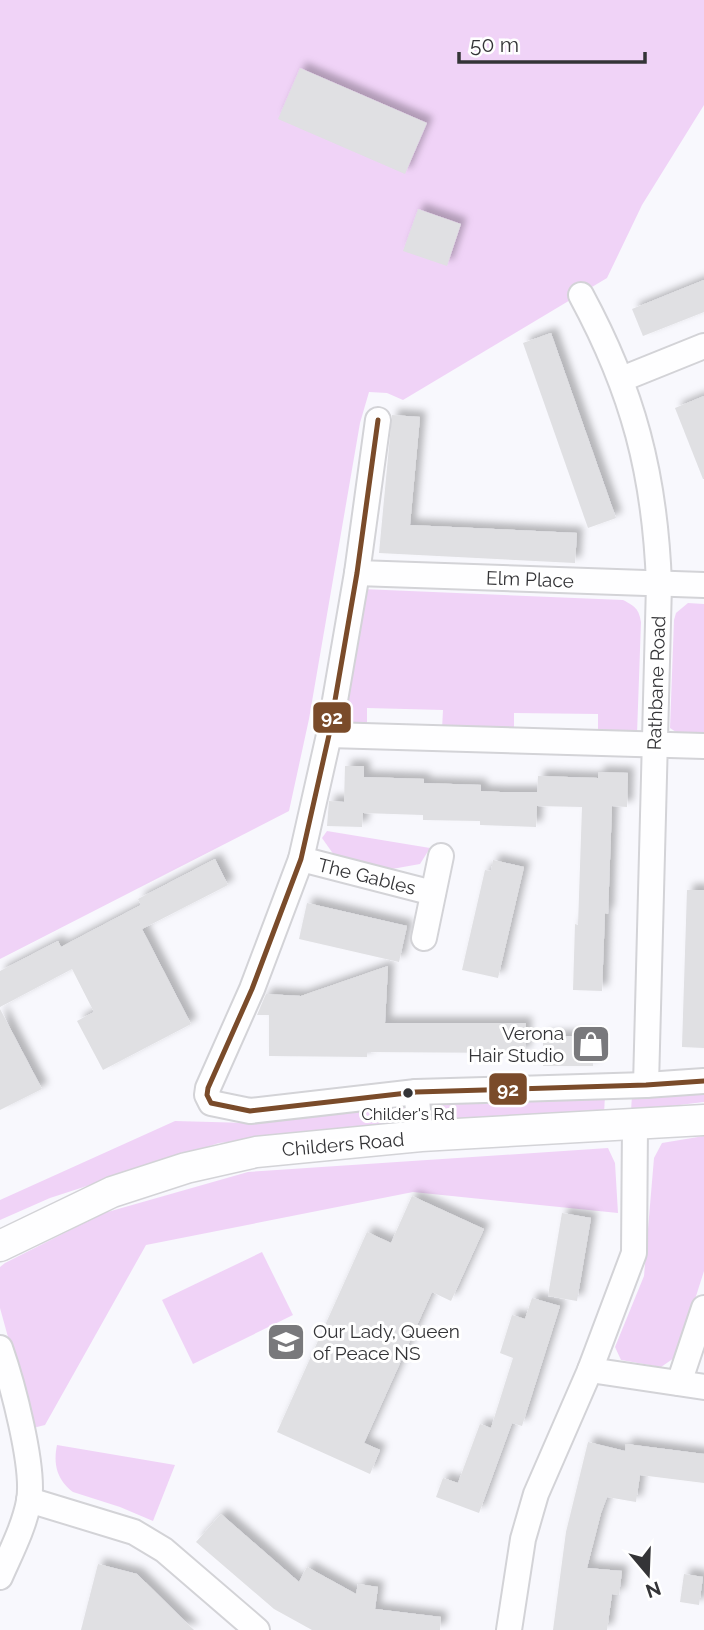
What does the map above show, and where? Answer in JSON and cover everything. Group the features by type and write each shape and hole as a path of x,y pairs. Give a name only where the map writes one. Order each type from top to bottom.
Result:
{"main road":[{"name":"Childers Road","path":"0,1247 112,1192 186,1168 256,1152 421,1136 704,1120"}],"street":[{"name":"Rathbane Road","path":"581,295 622,379 647,464 658,548 646,1085"},
{"path":"622,379 704,346"},
{"path":"378,419 357,573 329,735 301,859 252,989 208,1087 207,1095 211,1103 250,1111 416,1092 704,1081"},
{"name":"Elm Place","path":"357,573 704,585"},
{"path":"329,735 704,746"},
{"name":"The Gables","path":"424,939 441,856"},
{"name":"The Gables","path":"301,859 433,893"},
{"path":"416,1092 421,1136"},
{"path":"509,1630 528,1518 560,1436 590,1370 634,1253 635,1125"},
{"path":"679,1383 704,1308"},
{"path":"0,1348 30,1480 29,1500 22,1524 0,1577"},
{"path":"590,1370 704,1387"},
{"path":"29,1500 134,1532 164,1550 257,1630"}],"shaded area":[{"path":"0,0 704,0 704,105 642,205 607,278 403,400 387,393 369,392 360,423 309,719 289,811 0,959"},
{"path":"362,589 627,602 638,611 641,622 637,734 598,733 598,714 514,713 514,732 442,729 443,710 367,708 367,728 343,724"},
{"path":"688,603 704,604 704,736 679,734 670,728 674,620 676,613"},
{"path":"327,831 430,848 420,864 392,869 334,855 322,838"},
{"path":"704,1091 704,1102 631,1111 632,1095"},
{"path":"605,1096 604,1113 438,1120 433,1109 435,1100"},
{"path":"404,1103 406,1113 401,1124 219,1143 50,1198 0,1220 0,1200 175,1121 248,1123"},
{"path":"704,1136 704,1271 677,1356 661,1367 621,1360 615,1347 644,1276 654,1158 662,1143"},
{"path":"608,1148 615,1163 618,1213 413,1192 146,1245 45,1425 33,1428 0,1308 0,1267 104,1213 248,1172"},
{"path":"262,1252 293,1315 193,1364 162,1300"},
{"path":"57,1445 175,1465 153,1521 73,1492 57,1471"}],"building":[{"path":"300,68 427,123 405,174 278,119"},
{"path":"418,209 461,224 447,266 403,251"},
{"path":"704,280 704,312 643,336 632,309"},
{"path":"551,333 616,518 588,528 523,343"},
{"path":"704,396 704,479 703,479 675,408"},
{"path":"392,415 420,417 410,525 577,533 575,563 379,553"},
{"path":"345,766 364,766 364,777 481,785 481,791 500,792 537,792 538,776 598,778 598,772 628,773 627,807 612,806 602,991 573,990 582,807 537,806 536,827 480,825 480,821 423,820 423,815 363,813 362,827 327,826 329,801 344,802"},
{"path":"215,859 228,885 142,929 191,1024 103,1070 77,1021 94,1012 72,969 0,1007 0,971 58,941 61,947 141,905 138,899"},
{"path":"493,860 524,867 498,978 462,970 485,870 491,871"},
{"path":"687,890 704,890 704,1048 682,1047"},
{"path":"307,903 407,926 399,962 299,939"},
{"path":"388,966 385,1023 526,1023 525,1053 367,1052 367,1057 269,1056 269,1015 257,1015 266,994 301,996"},
{"path":"0,1009 42,1089 0,1110"},
{"path":"543,1036 592,1036 593,1066 543,1066"},
{"path":"412,1196 484,1229 451,1301 432,1292 364,1443 380,1450 370,1474 277,1432 367,1232 391,1243"},
{"path":"562,1213 591,1218 577,1301 548,1296"},
{"path":"532,1298 560,1306 522,1426 512,1423 479,1513 436,1497 443,1478 458,1483 480,1424 491,1428 513,1358 500,1353 512,1315 525,1319"},
{"path":"588,1442 625,1451 626,1444 704,1454 704,1483 640,1475 636,1502 607,1497 587,1568 622,1571 619,1595 612,1594 607,1630 553,1630 566,1532"},
{"path":"221,1514 299,1582 307,1567 356,1594 358,1584 378,1587 375,1609 441,1617 440,1630 312,1630 274,1609 196,1542"},
{"path":"98,1564 137,1574 194,1630 81,1630"},
{"path":"684,1574 703,1577 699,1605 680,1602"}],"transit line":[{"name":"92","path":"378,420 357,573 329,735 301,859 252,989 207,1095 211,1103 250,1111 416,1092 704,1081"}],"place":[{"name":"Verona Hair Studio","path":"591,1044"},
{"name":"Childer's Rd","path":"408,1093"},
{"name":"Our Lady, Queen of Peace NS","path":"286,1342"}]}
